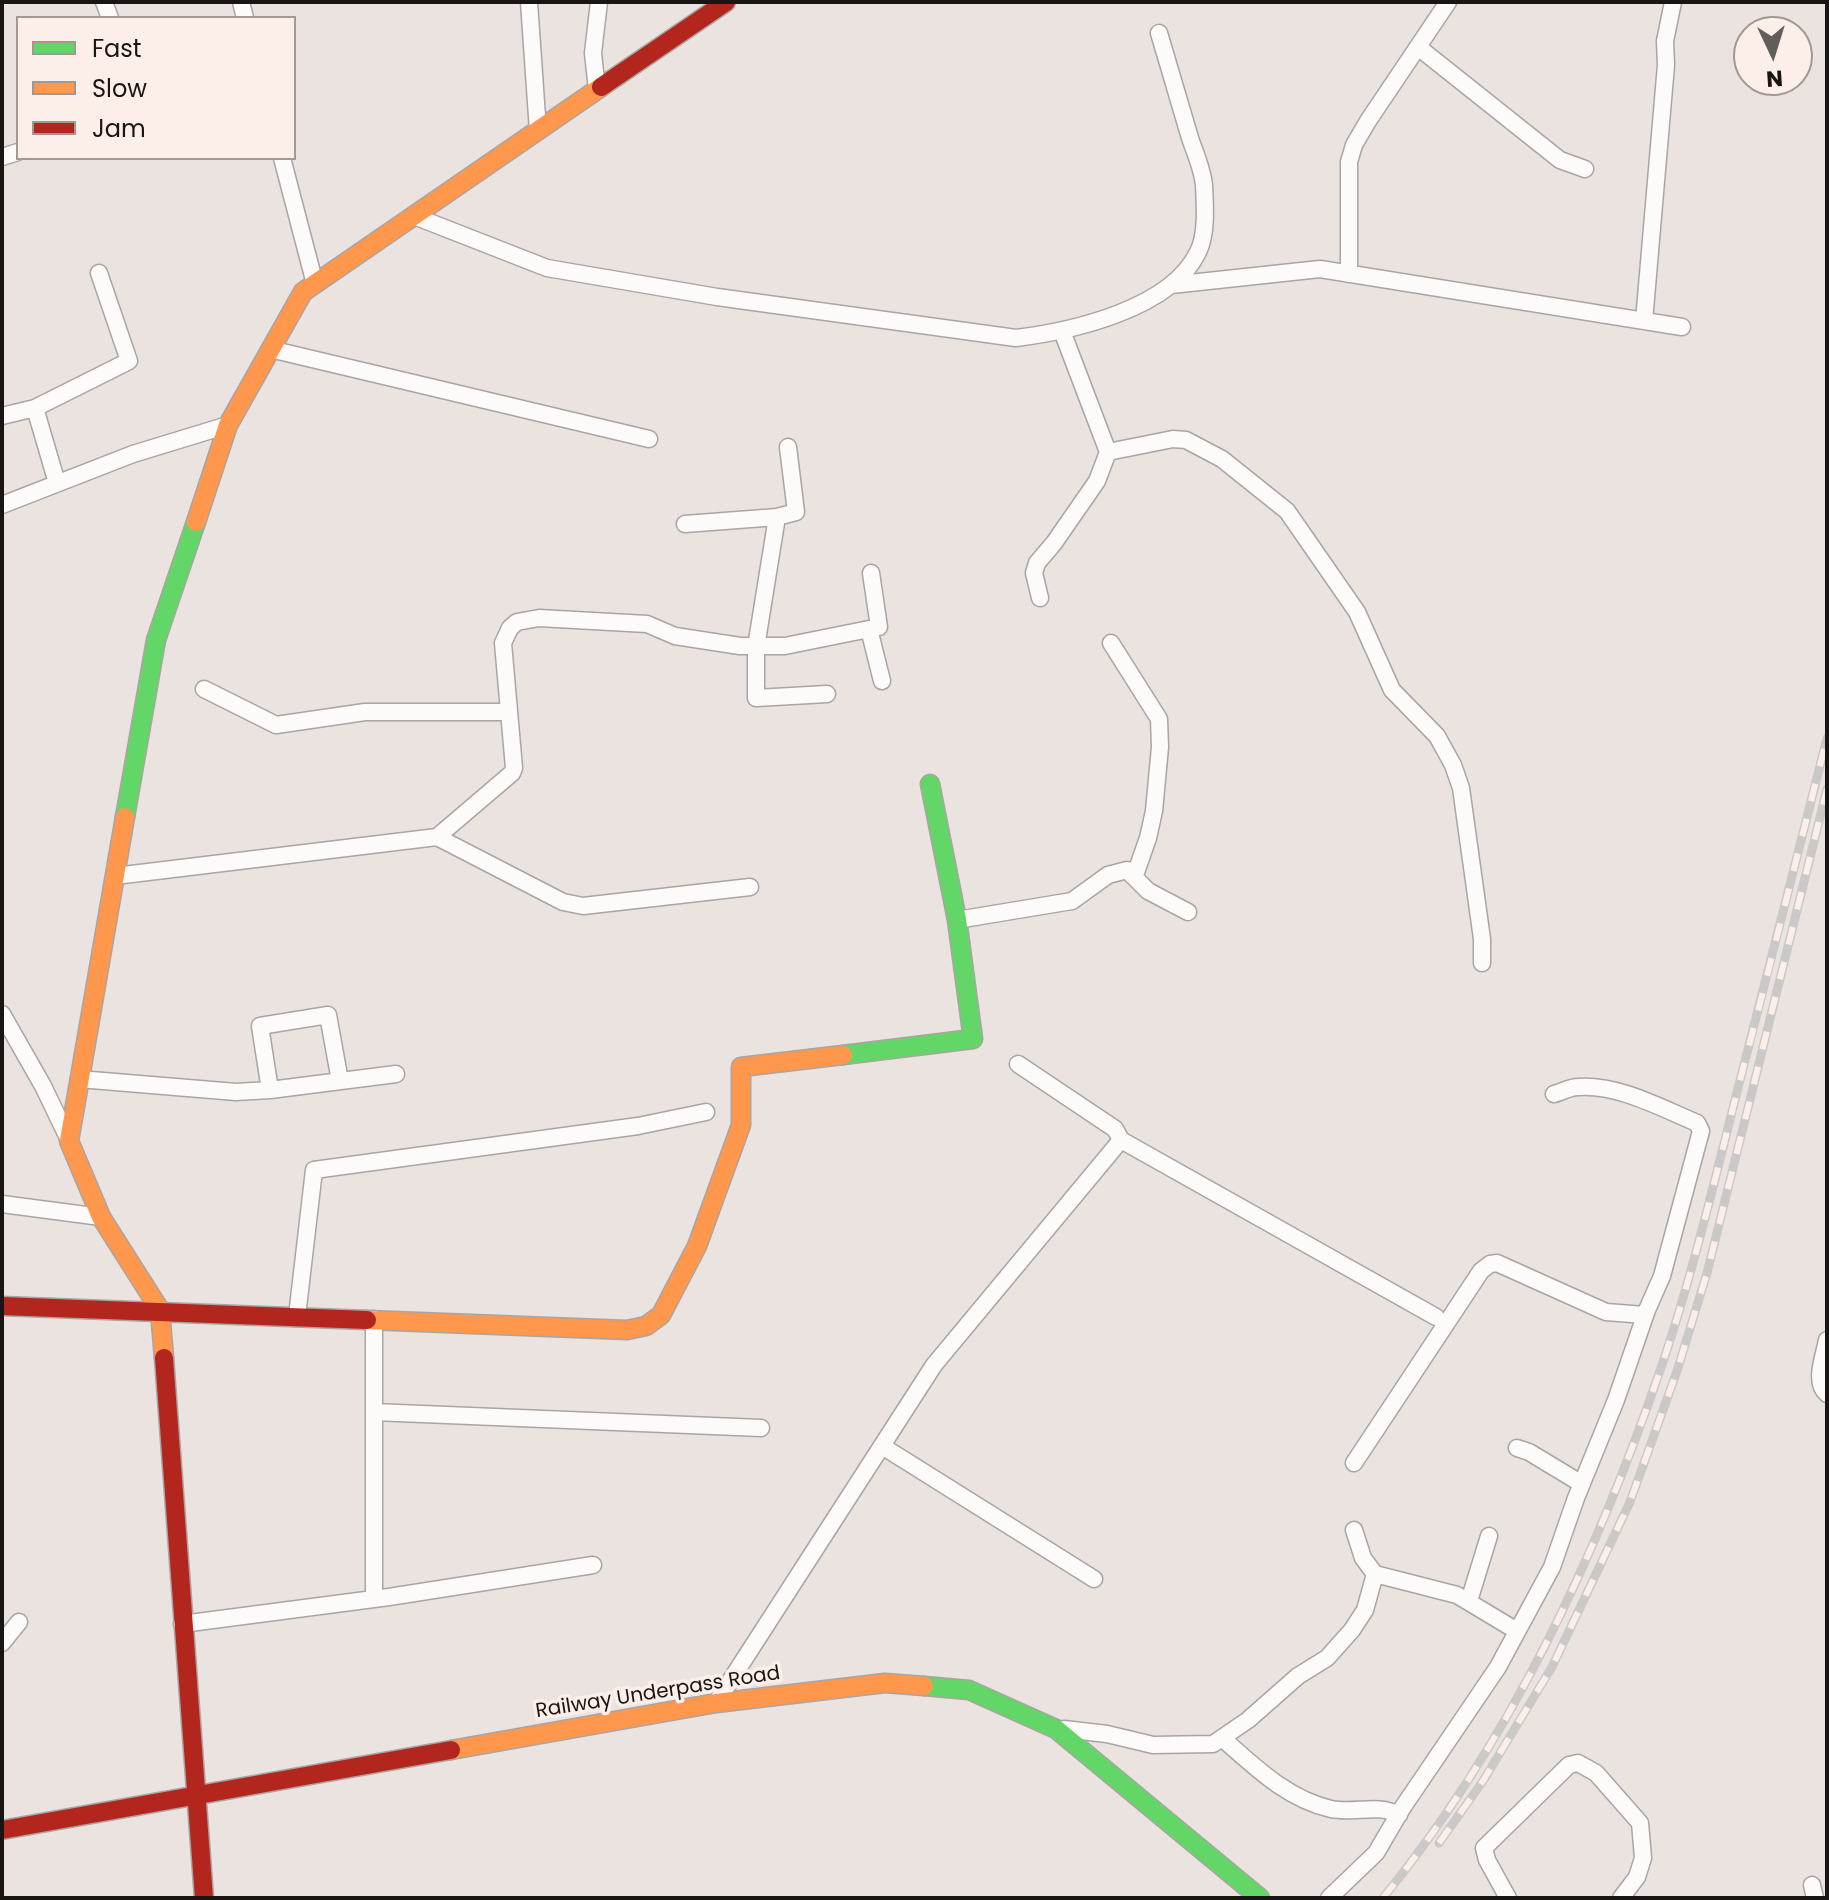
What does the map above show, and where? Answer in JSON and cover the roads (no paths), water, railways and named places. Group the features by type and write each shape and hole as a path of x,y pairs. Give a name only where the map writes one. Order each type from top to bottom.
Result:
{"street":[{"path":"529,2 538,131"},
{"path":"597,90 593,53 599,2"},
{"path":"69,1141 156,640 228,425 270,349 303,292 726,2"},
{"path":"1349,274 1349,162 1354,145 1448,2"},
{"path":"1644,321 1666,65 1665,41 1673,2"},
{"path":"414,216 547,268 717,297 1016,338 1062,331 1151,299 1171,285 1198,254 1203,238 1204,183 1159,33"},
{"path":"1418,47 1560,160 1585,169"},
{"path":"283,160 315,284"},
{"path":"1171,285 1320,269 1682,327"},
{"path":"2,416 35,408 129,361 99,273"},
{"path":"1040,598 1034,573 1037,563 1097,481 1108,452 1062,331"},
{"path":"270,349 649,439"},
{"path":"35,408 57,483"},
{"path":"2,505 133,454 228,425"},
{"path":"1108,452 1173,439 1186,440 1222,459 1287,511 1357,612 1392,690 1437,736 1453,765 1461,788 1482,939 1482,963"},
{"path":"685,524 777,517 796,512 788,447"},
{"path":"777,517 756,647 756,698 827,694"},
{"path":"115,876 437,837 514,768 503,643 510,628 517,622 539,618 647,624 691,640 756,647 785,646 879,627 871,573"},
{"path":"869,629 882,681"},
{"path":"1111,643 1159,719 1160,747 1154,811 1135,875"},
{"path":"204,689 276,725 365,712 509,712"},
{"path":"2,1306 627,1330 646,1326 661,1315 697,1246 741,1125 741,1067 973,1039 957,920 930,784"},
{"path":"437,837 563,902 583,906 750,887"},
{"path":"957,920 1072,901 1108,875 1127,870 1148,891 1188,912"},
{"path":"2,1014 43,1086 101,1217 160,1310 194,1797 204,1898"},
{"path":"270,1090 260,1026 328,1015 340,1081"},
{"path":"1018,1064 1115,1129 1121,1140 1436,1317"},
{"path":"79,1079 236,1092 396,1074"},
{"path":"1329,1898 1364,1867 1498,1667 1552,1567 1662,1276 1701,1131 1697,1123 1637,1098 1613,1092 1576,1087 1554,1094"},
{"path":"297,1316 314,1170 638,1126 706,1112"},
{"path":"716,1703 934,1365 1121,1140"},
{"path":"2,1204 101,1217"},
{"path":"1354,1463 1481,1271 1490,1264 1497,1263 1606,1312 1645,1315"},
{"path":"374,1319 374,1599"},
{"path":"1827,1340 1819,1381 1822,1391 1827,1394"},
{"path":"374,1412 761,1428"},
{"path":"882,1446 1094,1579"},
{"path":"1517,1448 1582,1484"},
{"path":"1354,1530 1363,1558 1375,1574 1457,1595 1517,1631"},
{"path":"1469,1601 1489,1536"},
{"path":"182,1624 374,1599 593,1565"},
{"path":"1060,1732 1064,1729 1092,1731 1153,1745 1213,1744 1248,1720 1298,1676 1327,1658 1365,1610 1375,1574"},
{"path":"2,1643 19,1622"},
{"name":"Railway Underpass Road","path":"2,1830 716,1703 885,1683 969,1690 1060,1732 1260,1898"},
{"path":"1222,1738 1274,1783 1296,1796 1336,1810 1388,1809 1399,1815"},
{"path":"1508,1898 1487,1860 1484,1848 1569,1765 1578,1763 1596,1773 1640,1823 1643,1858 1637,1877 1621,1898"}],"railway":[{"path":"1383,1898 1429,1838 1510,1711 1579,1576 1637,1436 1693,1264 1827,738"},
{"path":"1439,1843 1483,1781 1552,1667 1630,1502 1677,1371 1707,1273 1827,789"}]}
